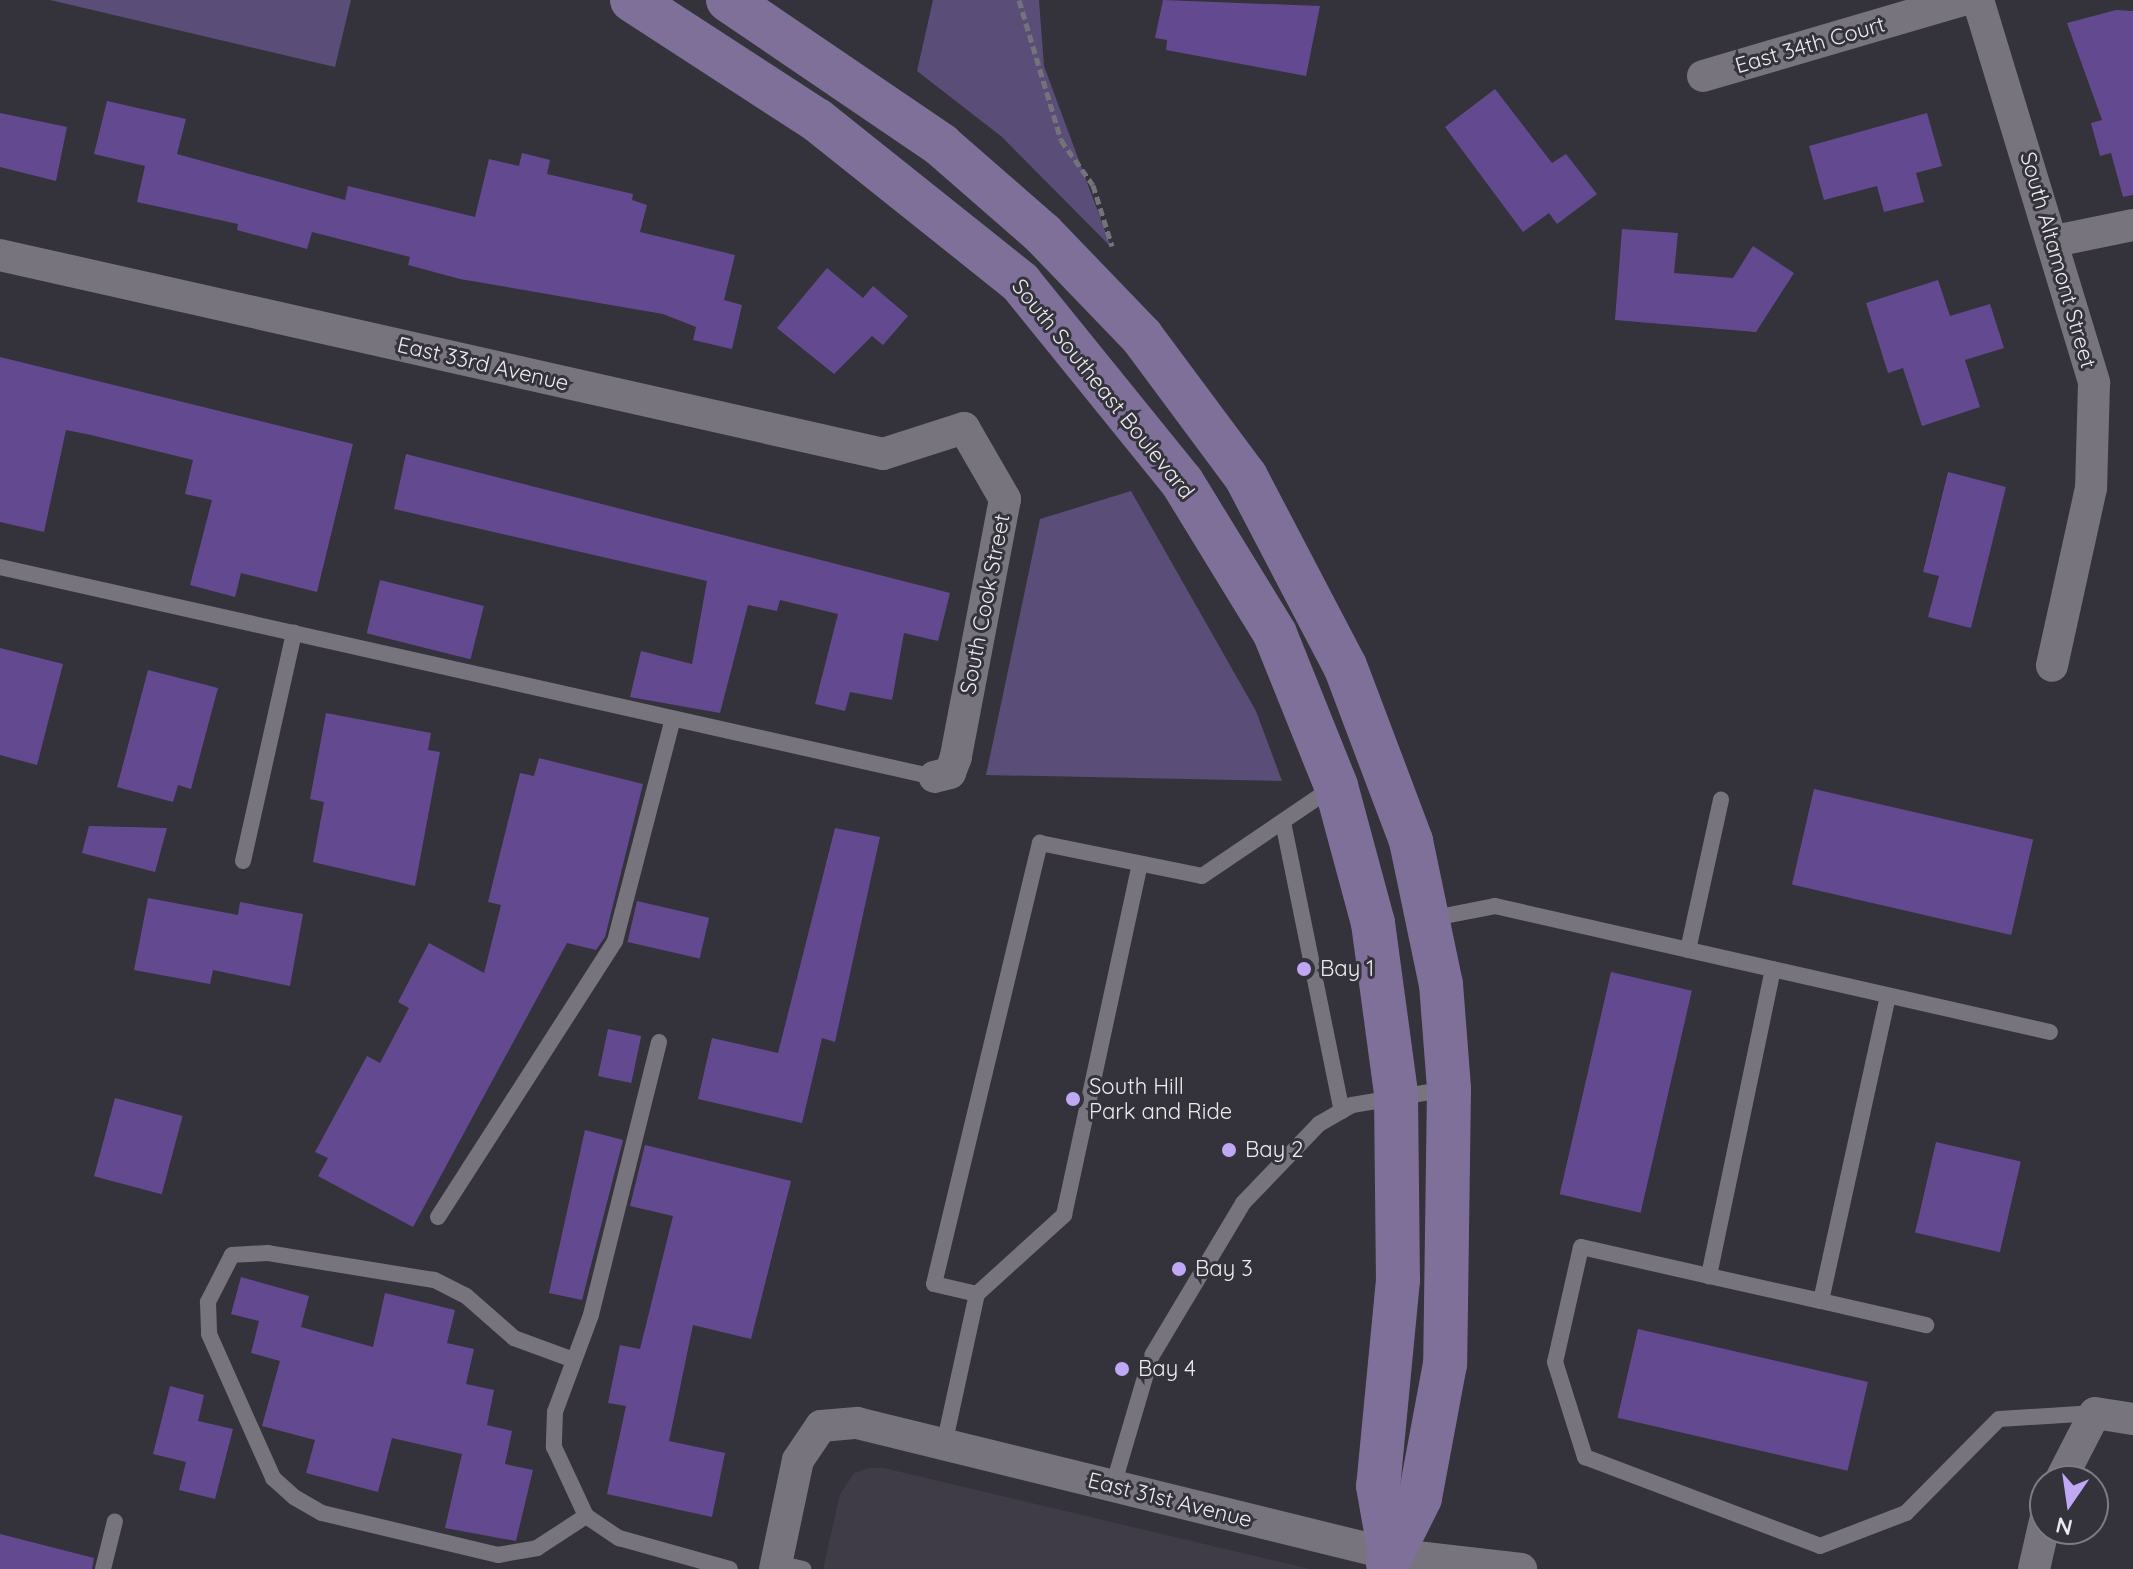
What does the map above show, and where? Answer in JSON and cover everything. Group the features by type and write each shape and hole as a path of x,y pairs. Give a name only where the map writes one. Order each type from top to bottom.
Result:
{"main road":[{"name":"South Southeast Boulevard","path":"632,0 817,120 1020,282 1182,482 1275,634 1336,786 1373,923 1396,1093 1398,1280 1378,1486 1388,1561"},
{"path":"728,0 941,145 1112,306 1246,477 1345,666 1411,841 1427,920 1449,1089 1445,1364 1420,1498 1388,1561"}],"street":[{"name":"East 34th Court","path":"1703,76 1963,0"},
{"name":"South Altamont Street","path":"1978,0 2055,241 2094,383 2091,488 2052,666"},
{"path":"2055,241 2133,225"},
{"name":"East 33rd Avenue","path":"0,255 883,454 964,428"},
{"name":"South Cook Street","path":"934,777 950,773 956,757 1005,499 964,428"},
{"path":"2068,1465 2095,1413 2133,1419"},
{"name":"East 31st Avenue","path":"785,1567 798,1460 821,1426 857,1423 1113,1486 1388,1561 1521,1569"},
{"path":"2034,1569 2040,1545"}],"lane":[{"path":"0,567 934,777"},
{"path":"243,861 294,633"},
{"path":"438,1217 615,941 673,718"},
{"path":"977,1294 934,1284 1040,843 1139,868 1202,876 1336,786"},
{"path":"1688,950 1721,800"},
{"path":"1283,822 1342,1111"},
{"path":"944,1445 977,1294 1064,1215 1139,868"},
{"path":"1427,920 1495,906 2050,1032"},
{"path":"1709,1276 1773,969"},
{"path":"1821,1301 1888,996"},
{"path":"659,1042 591,1315 571,1359 554,1447 586,1516 619,1538 730,1569"},
{"path":"1113,1486 1151,1357 1243,1203 1319,1124 1342,1111 1396,1093 1449,1089"},
{"path":"1926,1325 1581,1247 1555,1362 1585,1457 1820,1546 1906,1513 1999,1419 2095,1413"},
{"path":"571,1359 514,1338 466,1296 434,1280 268,1253 232,1255 208,1302 215,1349 273,1478 294,1497 322,1513 498,1555 537,1548 586,1516"},
{"path":"103,1569 115,1521"}],"path":[{"path":"1019,0 1061,140 1112,226 1112,306"}],"shaded area":[{"path":"50,0 351,0 335,67"},
{"path":"933,0 1039,0 1044,66 1111,247 1002,137 917,71"},
{"path":"1131,491 1256,711 1282,781 986,775 1040,519"},
{"path":"869,1468 884,1468 1310,1569 823,1569 840,1494 854,1473"}],"building":[{"path":"1163,0 1320,6 1306,76 1166,50 1167,40 1155,38"},
{"path":"2116,10 2133,11 2133,195 2123,197 2111,153 2100,156 2091,123 2102,120 2067,23"},
{"path":"1495,89 1552,163 1566,154 1597,194 1557,224 1549,213 1523,232 1445,127"},
{"path":"107,101 186,119 177,154 345,200 348,186 475,217 489,159 519,166 522,153 550,160 547,174 633,194 632,200 647,205 640,232 735,255 724,300 742,305 732,349 693,340 696,327 663,314 460,279 408,265 410,257 312,232 307,249 237,230 238,224 137,202 145,166 94,154"},
{"path":"0,113 67,127 56,181 0,167"},
{"path":"1927,113 1942,166 1916,173 1924,202 1884,212 1877,186 1824,200 1809,146"},
{"path":"1622,229 1678,233 1674,273 1733,278 1753,246 1794,273 1756,332 1615,320"},
{"path":"827,268 863,298 873,286 908,316 883,345 872,336 834,374 777,328"},
{"path":"1938,280 1950,316 1990,304 2004,348 1965,360 1980,407 1922,426 1903,368 1888,373 1866,303"},
{"path":"0,357 353,444 317,592 241,573 235,597 190,585 212,500 185,494 193,460 91,435 66,430 44,532 0,522"},
{"path":"406,454 950,593 938,641 904,633 892,700 850,692 845,711 815,704 838,614 780,600 777,611 748,605 720,713 630,697 641,651 692,664 707,581 394,509"},
{"path":"1948,472 2006,487 1971,628 1928,617 1939,576 1923,572"},
{"path":"380,580 484,606 471,659 367,633"},
{"path":"0,648 63,664 37,765 0,755"},
{"path":"148,670 218,688 191,789 178,785 173,802 117,787"},
{"path":"326,713 431,733 428,750 440,752 415,886 313,862 324,802 310,799"},
{"path":"539,758 643,784 605,937 596,950 567,943 413,1227 318,1176 328,1158 315,1152 367,1056 380,1063 409,1008 398,1002 429,943 484,973 501,905 488,902 520,773 534,776"},
{"path":"1814,789 2033,840 2011,935 1792,884"},
{"path":"89,826 167,828 155,872 82,853"},
{"path":"835,828 880,837 835,1042 822,1038 802,1123 698,1099 712,1038 778,1053"},
{"path":"148,898 238,915 240,902 303,914 290,986 213,970 210,984 134,970"},
{"path":"637,901 709,918 700,959 628,942"},
{"path":"1611,972 1692,991 1641,1213 1560,1194"},
{"path":"608,1029 641,1036 631,1083 598,1076"},
{"path":"115,1098 183,1116 162,1194 94,1176"},
{"path":"585,1130 623,1140 582,1300 549,1293"},
{"path":"1936,1142 2021,1162 2000,1252 1915,1233"},
{"path":"645,1145 791,1181 751,1339 693,1325 669,1441 725,1453 712,1517 607,1494 626,1406 608,1403 620,1345 640,1349 673,1216 630,1206"},
{"path":"241,1277 309,1296 301,1327 373,1347 385,1293 455,1310 447,1343 474,1349 466,1384 494,1390 487,1425 512,1431 505,1464 533,1470 516,1541 445,1528 462,1454 392,1438 378,1492 306,1473 315,1440 262,1426 280,1361 251,1353 259,1321 231,1314"},
{"path":"1638,1329 1868,1382 1847,1471 1618,1418"},
{"path":"170,1386 204,1395 198,1421 233,1429 215,1499 179,1490 186,1462 153,1454"},
{"path":"0,1534 94,1558 92,1569 0,1569"}],"place":[{"name":"Bay 1","path":"1304,969"},
{"name":"South Hill Park and Ride","path":"1073,1099"},
{"name":"Bay 2","path":"1229,1150"},
{"name":"Bay 3","path":"1179,1269"},
{"name":"Bay 4","path":"1122,1369"}]}
